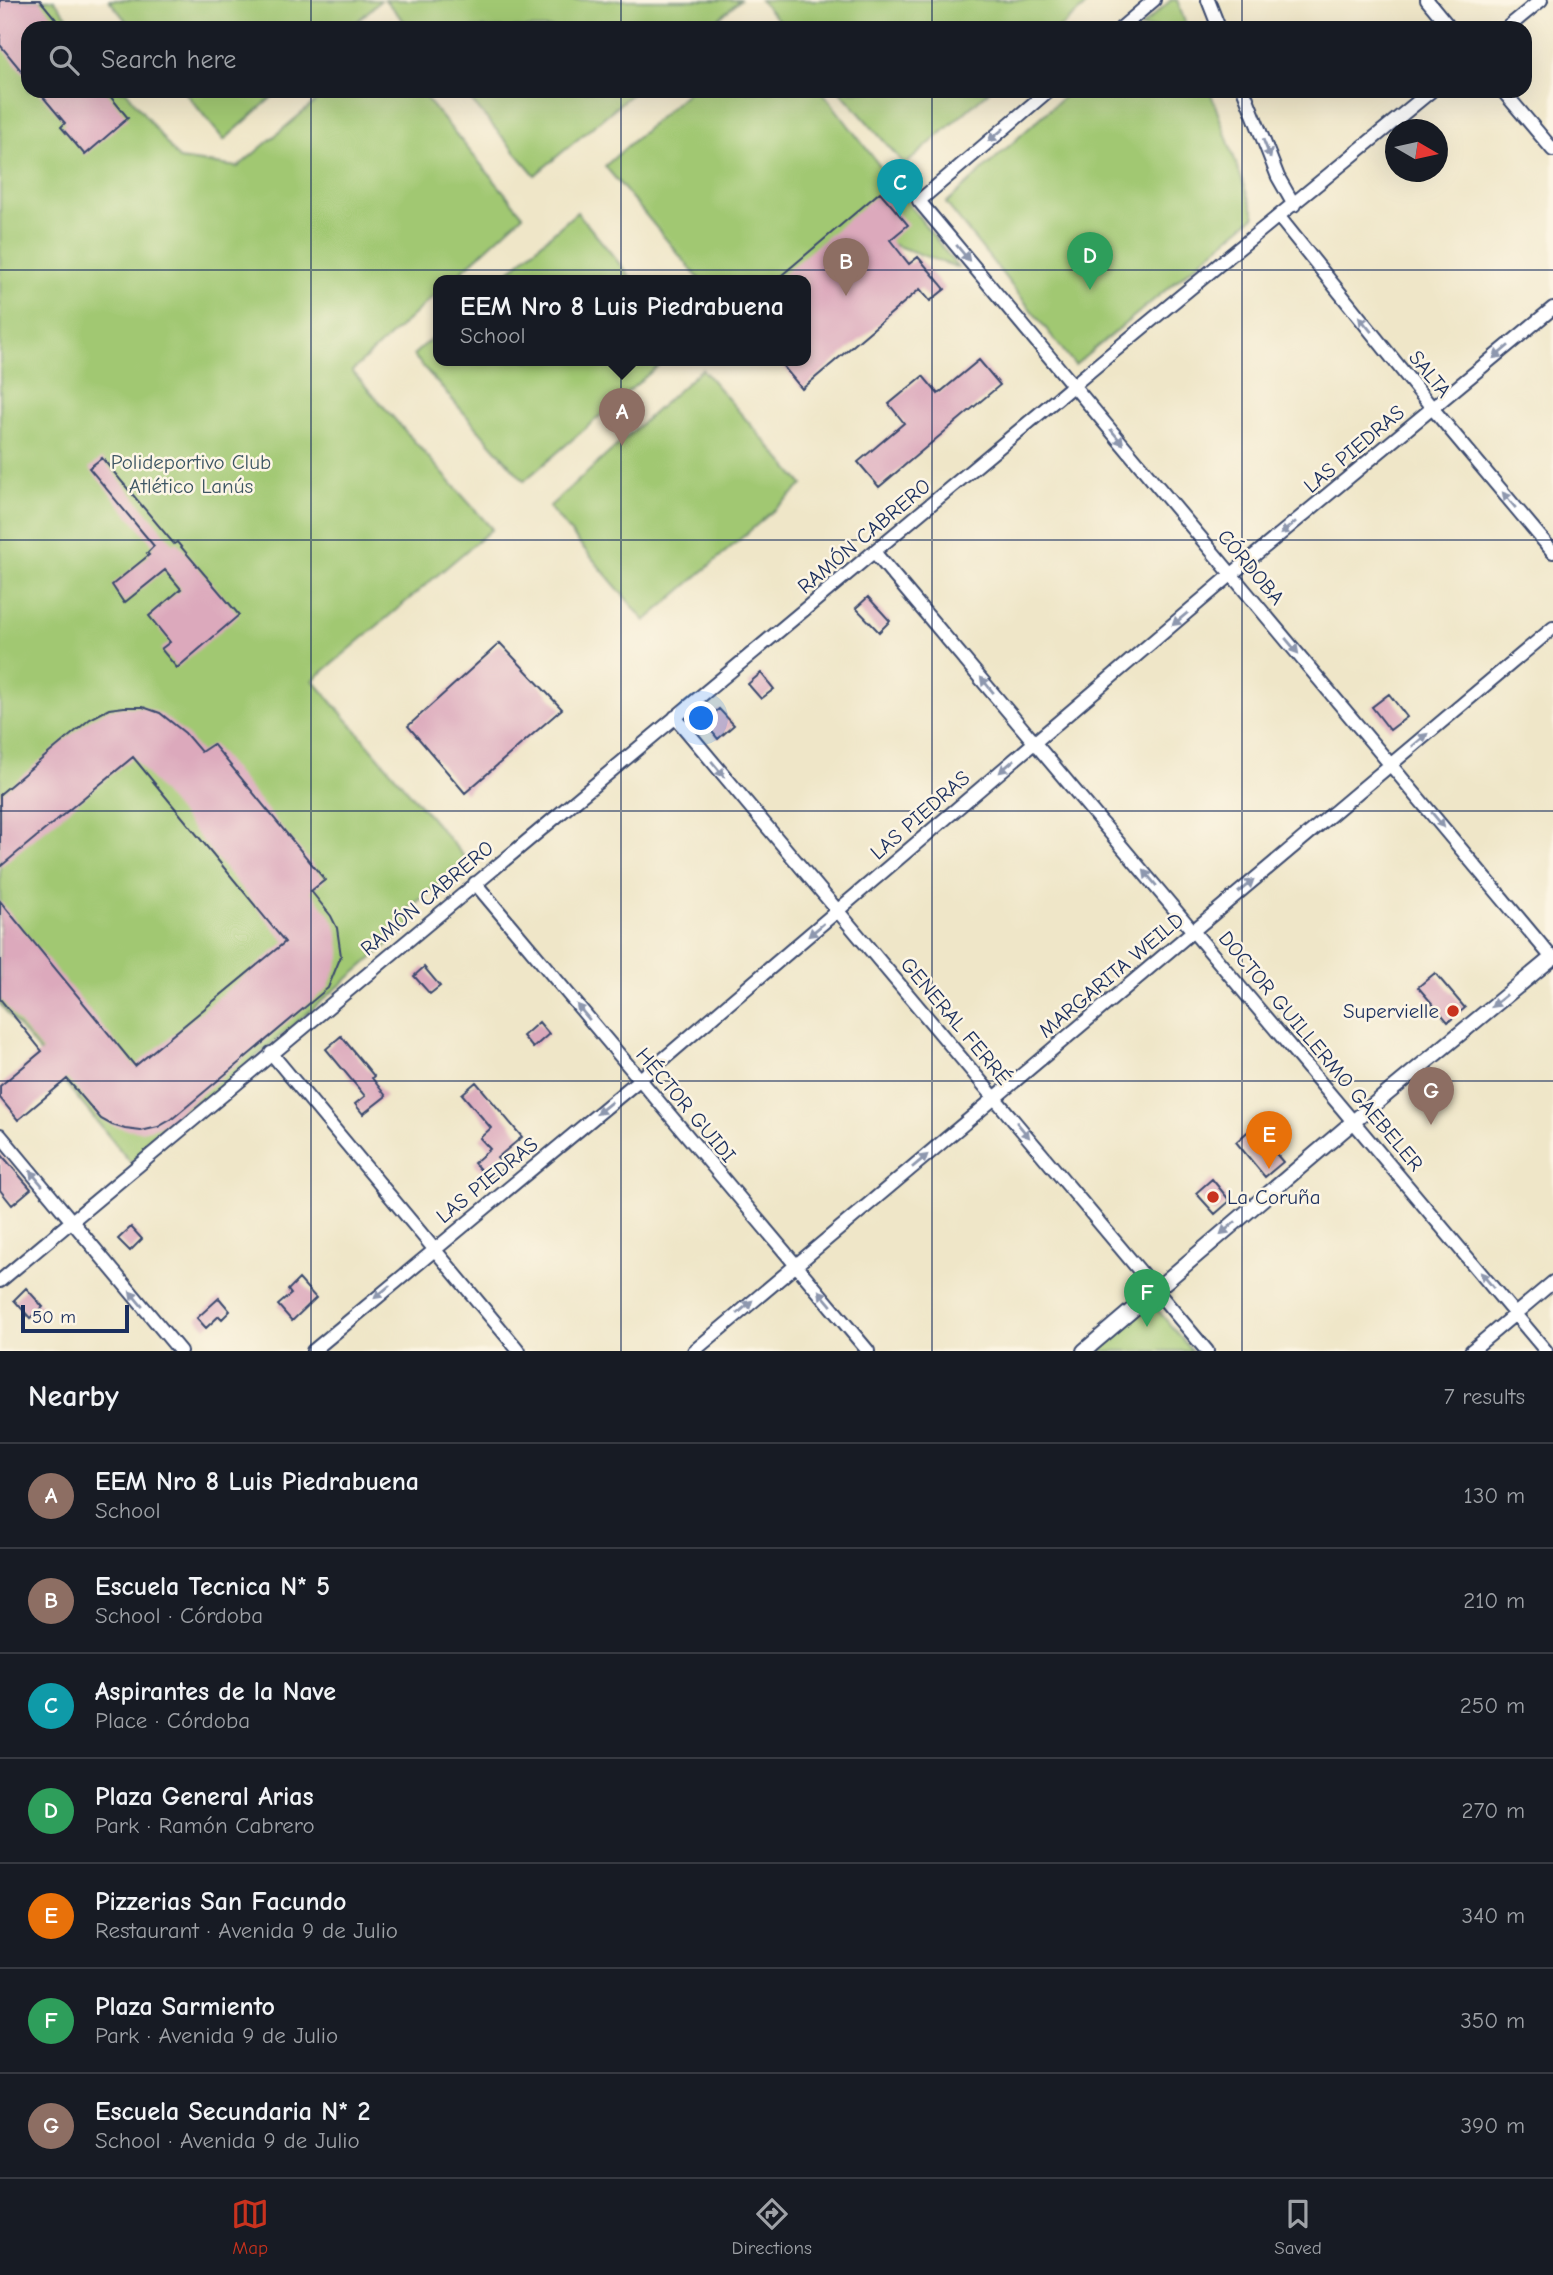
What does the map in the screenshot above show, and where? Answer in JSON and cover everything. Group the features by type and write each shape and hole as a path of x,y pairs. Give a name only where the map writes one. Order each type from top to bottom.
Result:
{"street":[{"path":"1129,21 1154,0"},
{"path":"1208,0 1216,21"},
{"path":"1427,0 1444,21"},
{"path":"1516,21 1541,0"},
{"name":"CÓRDOBA","path":"1040,98 919,201 1553,958"},
{"path":"1247,98 1278,177 1294,205"},
{"name":"RAMÓN CABRERO","path":"271,1053 875,553 1073,385 1423,98"},
{"path":"1509,98 1553,150"},
{"name":"SALTA","path":"1279,217 1433,409 1553,552"},
{"name":"LAS PIEDRAS","path":"313,1351 639,1080 1035,741 1553,308"},
{"name":"DOCTOR GUILLERMO GAEBELER","path":"875,553 1546,1351"},
{"name":"MARGARITA WEILD","path":"694,1351 1553,628"},
{"name":"GENERAL FERRÉ","path":"675,716 1207,1351"},
{"name":"HÉCTOR GUIDI","path":"475,883 868,1351"},
{"path":"1084,1351 1354,1121 1553,958"},
{"path":"0,1281 271,1053 519,1351"},
{"path":"0,1135 180,1351"},
{"path":"1471,1351 1553,1282"}],"green space":[{"name":"Polideportivo Club Atlético Lanús","path":"0,0 54,0 70,21 21,21 21,98 131,98 179,159 238,167 320,98 426,98 523,215 457,275 433,275 433,297 352,371 492,529 313,680 468,861 407,910 417,920 131,1163 0,1004"},
{"path":"109,0 381,0 358,21 126,21"},
{"path":"385,0 740,0 716,21 404,21"},
{"path":"760,0 1092,0 1068,21 779,21"},
{"path":"1171,0 1177,0 1184,21 1148,21"},
{"path":"190,98 271,98 224,140"},
{"path":"469,98 627,98 535,175"},
{"path":"681,98 827,98 958,268 850,229 795,275 696,275 605,166"},
{"path":"846,98 981,98 905,165"},
{"path":"1062,98 1213,98 1255,216 1075,365 946,203"},
{"path":"577,212 629,275 505,275"},
{"path":"433,337 433,366 658,366 524,481 413,355"},
{"path":"702,369 803,485 645,621 549,507"},
{"path":"1151,1302 1192,1351 1093,1351"}],"building":[{"path":"0,0 40,0 57,21 21,21 21,70 0,45"},
{"path":"44,98 112,98 128,118 85,155 61,127 65,123"},
{"path":"880,192 908,225 890,240 909,264 918,257 945,289 930,301 920,289 802,389 783,366 811,366 811,275 782,275"},
{"path":"979,360 1000,385 879,487 858,462 904,423 889,404 923,376 938,394"},
{"path":"102,458 174,544 177,542 239,615 177,668 161,649 170,642 149,616 181,589 165,570 124,603 112,585 149,555 147,553 154,546 89,468"},
{"path":"868,597 890,621 879,632 856,608"},
{"path":"500,643 562,709 465,793 408,726"},
{"path":"761,673 774,689 761,699 748,684"},
{"path":"1389,694 1407,717 1390,730 1372,707"},
{"path":"143,707 160,713 185,733 201,752 213,744 325,880 311,891 337,928 341,956 328,988 172,1119 158,1127 141,1131 112,1125 101,1119 67,1079 18,1120 0,1098 0,1086 42,1051 0,999 0,901 135,1066 285,942 133,757 0,867 0,794 90,719 109,709"},
{"path":"719,709 734,725 718,739 709,728 711,716"},
{"path":"424,967 440,986 430,994 414,976"},
{"path":"1435,973 1465,1008 1448,1022 1418,987"},
{"path":"539,1022 549,1034 533,1048 523,1036"},
{"path":"341,1036 374,1076 372,1078 386,1096 363,1114 355,1104 365,1096 326,1049"},
{"path":"476,1082 522,1137 497,1158 505,1167 490,1180 474,1163 490,1149 480,1138 491,1128 462,1094"},
{"path":"1253,1127 1283,1162 1265,1177 1236,1142"},
{"path":"0,1153 31,1189 12,1205 0,1190"},
{"name":"La Coruña","path":"1212,1179 1230,1201 1215,1214 1196,1193"},
{"path":"131,1227 142,1239 130,1251 118,1239"},
{"path":"299,1279 316,1298 292,1321 278,1305 291,1294 288,1290"},
{"path":"26,1288 43,1307 30,1318 14,1300"},
{"path":"219,1298 230,1311 222,1319 219,1316 206,1328 197,1318"}],"place":[{"name":"Aspirantes de la Nave","path":"900,217"},
{"name":"Plaza General Arias","path":"1090,290"},
{"name":"Escuela Tecnica N* 5","path":"846,296"},
{"name":"EEM Nro 8 Luis Piedrabuena","path":"622,446"},
{"name":"Supervielle","path":"1453,1011"},
{"name":"Escuela Secundaria N* 2","path":"1431,1125"},
{"name":"Pizzerias San Facundo","path":"1269,1169"},
{"name":"La Coruña","path":"1213,1197"},
{"name":"Plaza Sarmiento","path":"1147,1327"}]}
